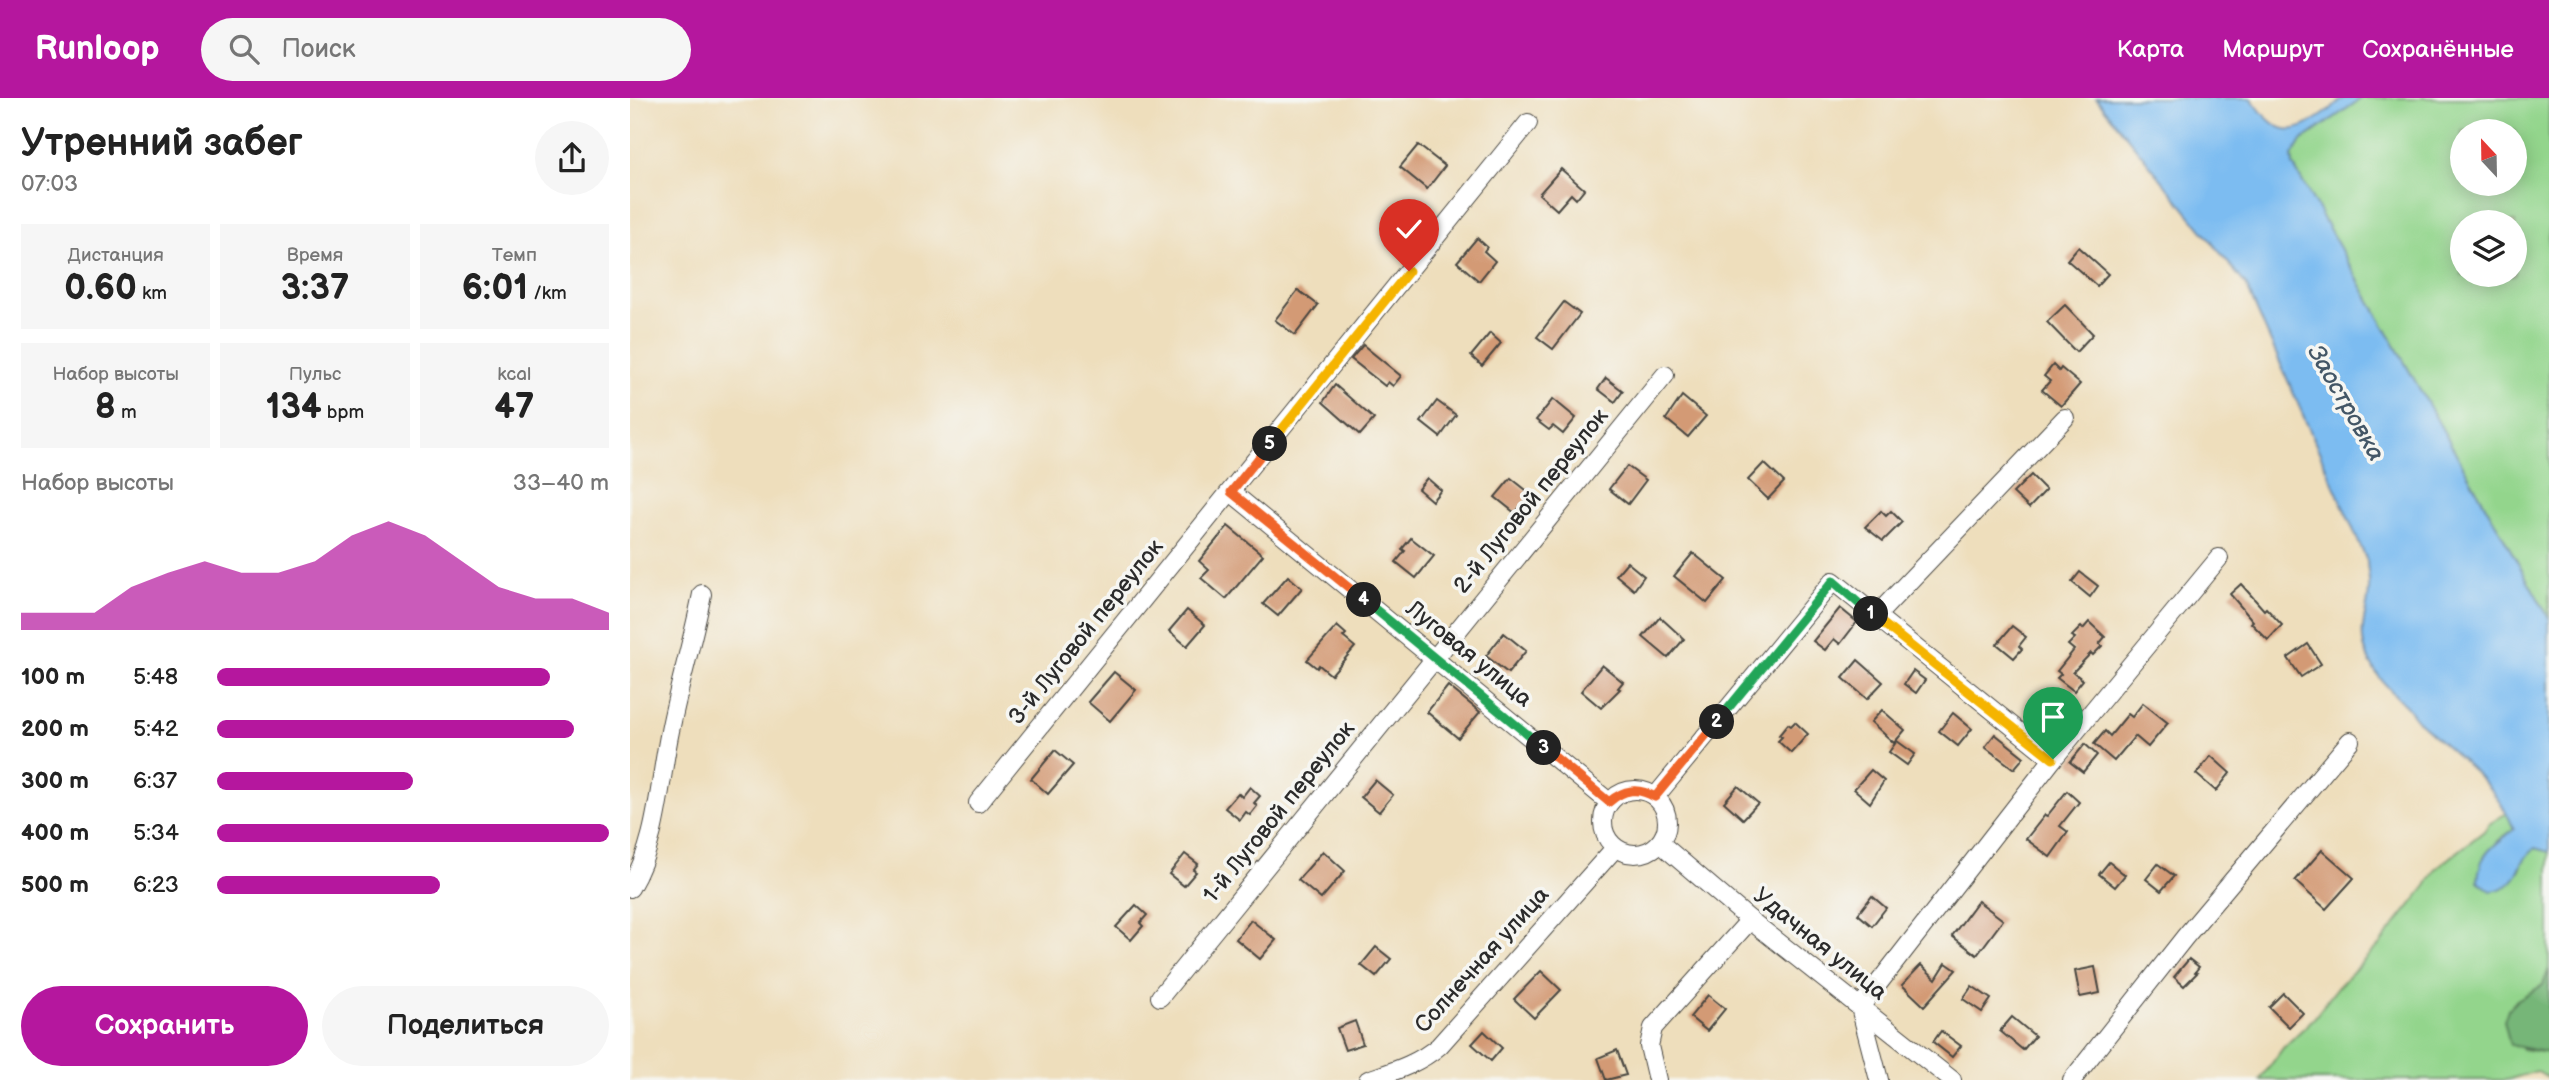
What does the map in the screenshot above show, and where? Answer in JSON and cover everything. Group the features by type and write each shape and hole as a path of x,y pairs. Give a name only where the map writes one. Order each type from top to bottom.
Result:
{"street":[{"name":"3-й Луговой переулок","path":"978,803 1528,123"},
{"name":"2-й Луговой переулок","path":"1436,658 1665,375"},
{"path":"1875,617 2065,418"},
{"name":"Луговая улица","path":"1231,492 1609,802"},
{"path":"1879,1080 1860,1007 2053,759 2219,558"},
{"path":"1655,797 1833,581 2053,759"},
{"path":"630,888 638,874 655,816 677,699 702,594"},
{"name":"1-й Луговой переулок","path":"1160,997 1436,658"},
{"path":"2072,1080 2185,937 2350,740"},
{"path":"1636,789 1655,797 1666,814 1665,834 1660,843 1650,851 1639,854 1626,854 1615,848 1603,832 1604,811 1609,802 1626,791 1636,789"},
{"name":"Удачная улица","path":"1660,843 1751,920 1952,1080"},
{"name":"Солнечная улица","path":"1368,1080 1408,1067 1426,1058 1439,1046 1615,848"},
{"path":"1657,1080 1649,1046 1653,1028 1751,920"}],"green space":[{"path":"2362,98 2549,98 2549,618 2293,165 2292,156 2301,141"},
{"path":"2507,813 2514,829 2498,841 2520,870 2527,853 2535,848 2549,852 2549,969 2543,985 2517,1000 2508,1009 2522,1049 2549,1053 2549,1078 2537,1071 2507,1080 2260,1080 2283,1048 2314,1018 2337,988 2380,944 2426,886 2436,869 2489,824"},
{"path":"2549,969 2549,1053 2510,1045 2504,1021 2508,1009 2517,1000 2543,985"}],"water":[{"name":"Заостровка","path":"2096,98 2251,98 2277,126 2294,129 2314,121 2345,98 2362,98 2301,141 2292,156 2293,165 2549,618 2549,852 2535,848 2528,854 2513,880 2501,889 2491,891 2478,881 2479,871 2489,850 2514,829 2486,784 2418,721 2371,664 2363,639 2369,595 2367,561 2246,285"}],"building":[{"path":"1418,145 1445,166 1427,189 1400,167"},
{"path":"1561,169 1584,189 1576,199 1571,194 1557,210 1539,194"},
{"path":"1477,238 1487,247 1484,251 1495,261 1479,281 1457,262"},
{"path":"2078,247 2108,274 2097,286 2067,260"},
{"path":"1298,290 1318,305 1295,335 1275,320"},
{"path":"1564,302 1580,314 1553,349 1537,337"},
{"path":"2065,305 2093,334 2076,352 2047,322"},
{"path":"1490,333 1501,343 1482,366 1471,356"},
{"path":"1363,345 1401,376 1393,386 1388,382 1385,386 1351,359"},
{"path":"2053,365 2059,371 2061,368 2080,384 2061,406 2042,390 2050,381 2044,376"},
{"path":"1606,378 1623,391 1615,402 1598,389"},
{"path":"1335,385 1374,419 1360,435 1323,402"},
{"path":"1682,396 1706,416 1688,437 1666,419"},
{"path":"1553,399 1576,418 1563,434 1553,426 1549,430 1536,420"},
{"path":"1437,401 1456,415 1440,437 1421,422"},
{"path":"1764,463 1784,482 1768,499 1748,480"},
{"path":"1627,466 1646,480 1628,504 1609,489"},
{"path":"2031,475 2046,490 2029,508 2013,493"},
{"path":"1427,478 1441,490 1432,501 1418,489"},
{"path":"1511,478 1531,494 1515,513 1495,497"},
{"path":"1881,511 1886,516 1891,511 1902,522 1883,541 1865,527"},
{"path":"1228,526 1263,555 1226,599 1201,578 1209,570 1199,561"},
{"path":"1411,538 1434,556 1416,578 1396,562"},
{"path":"1693,553 1726,580 1707,603 1674,576"},
{"path":"1627,562 1644,576 1634,590 1616,575"},
{"path":"2080,572 2098,586 2090,597 2072,582"},
{"path":"1288,576 1302,588 1278,616 1263,604"},
{"path":"2241,584 2264,610 2266,608 2282,625 2268,640 2251,623 2253,621 2230,594"},
{"path":"1840,608 1857,622 1840,644 1834,639 1825,650 1813,641"},
{"path":"1187,610 1205,625 1187,646 1169,631"},
{"path":"1660,617 1684,639 1668,658 1643,637"},
{"path":"2089,622 2105,637 2099,644 2102,646 2093,655 2091,653 2073,672 2083,680 2074,691 2057,678 2061,674 2057,671 2074,650 2068,645 2075,638 2072,636"},
{"path":"1337,626 1346,634 1343,637 1355,647 1331,675 1319,665 1317,668 1307,660"},
{"path":"2012,626 2026,637 2019,646 2022,649 2014,658 1997,644"},
{"path":"1504,633 1526,651 1508,673 1486,656"},
{"path":"2308,644 2321,664 2301,677 2288,658"},
{"path":"1858,660 1883,682 1867,699 1843,678"},
{"path":"1602,665 1623,682 1618,688 1620,689 1601,708 1581,691"},
{"path":"1913,671 1925,680 1916,693 1904,684"},
{"path":"1114,672 1136,690 1110,721 1088,702"},
{"path":"1448,686 1480,712 1458,738 1427,712"},
{"path":"2143,703 2168,723 2148,747 2135,736 2114,761 2094,744 2105,731 2110,736 2128,714 2132,717"},
{"path":"1882,710 1905,730 1894,743 1871,722"},
{"path":"1953,713 1972,729 1958,746 1939,731"},
{"path":"1795,722 1808,734 1791,753 1778,741 1782,737 1779,735 1788,724 1791,726"},
{"path":"1995,734 2024,757 2014,769 1985,747"},
{"path":"1897,741 1915,754 1907,765 1889,752"},
{"path":"2085,744 2097,755 2083,772 2070,762"},
{"path":"1055,750 1073,765 1048,794 1031,779"},
{"path":"2211,756 2230,773 2216,791 2196,774"},
{"path":"1871,770 1884,781 1870,803 1854,789"},
{"path":"1375,780 1393,795 1379,812 1361,797"},
{"path":"1738,786 1758,803 1743,819 1724,802"},
{"path":"1250,787 1260,796 1254,803 1257,806 1250,815 1246,812 1240,820 1225,808 1238,793 1242,797"},
{"path":"2067,791 2079,802 2060,826 2068,832 2050,857 2026,839"},
{"path":"2322,850 2354,878 2326,909 2295,881"},
{"path":"1323,851 1345,871 1321,899 1298,880"},
{"path":"1185,854 1198,864 1193,870 1196,872 1184,886 1169,874"},
{"path":"2109,862 2125,875 2115,887 2099,874"},
{"path":"2158,864 2174,876 2161,891 2146,879"},
{"path":"1872,896 1886,908 1872,926 1858,914"},
{"path":"1978,901 2003,920 1977,955 1952,936"},
{"path":"1136,905 1147,915 1140,923 1143,926 1131,940 1116,927"},
{"path":"1251,920 1276,940 1260,959 1236,939"},
{"path":"1376,947 1391,959 1376,977 1361,965"},
{"path":"2189,959 2199,967 2195,972 2197,973 2184,986 2174,977"},
{"path":"1946,963 1956,970 1924,1006 1902,985 1921,965 1936,979"},
{"path":"2095,967 2100,993 2080,997 2075,971"},
{"path":"1541,971 1561,990 1534,1018 1514,999"},
{"path":"1972,986 1991,999 1982,1012 1963,999"},
{"path":"2283,993 2303,1013 2289,1027 2269,1007"},
{"path":"1708,995 1725,1009 1707,1031 1690,1017"},
{"path":"2012,1017 2035,1036 2023,1050 2000,1031"},
{"path":"1355,1021 1363,1044 1345,1050 1337,1028"},
{"path":"1484,1031 1502,1048 1491,1061 1472,1044"},
{"path":"1941,1031 1961,1046 1952,1057 1933,1042"},
{"path":"1617,1050 1626,1075 1606,1080 1598,1058"}],"route":[{"path":"1409,271 1231,492 1609,802 1616,795 1636,789 1655,797 1833,581 2053,759"}]}
